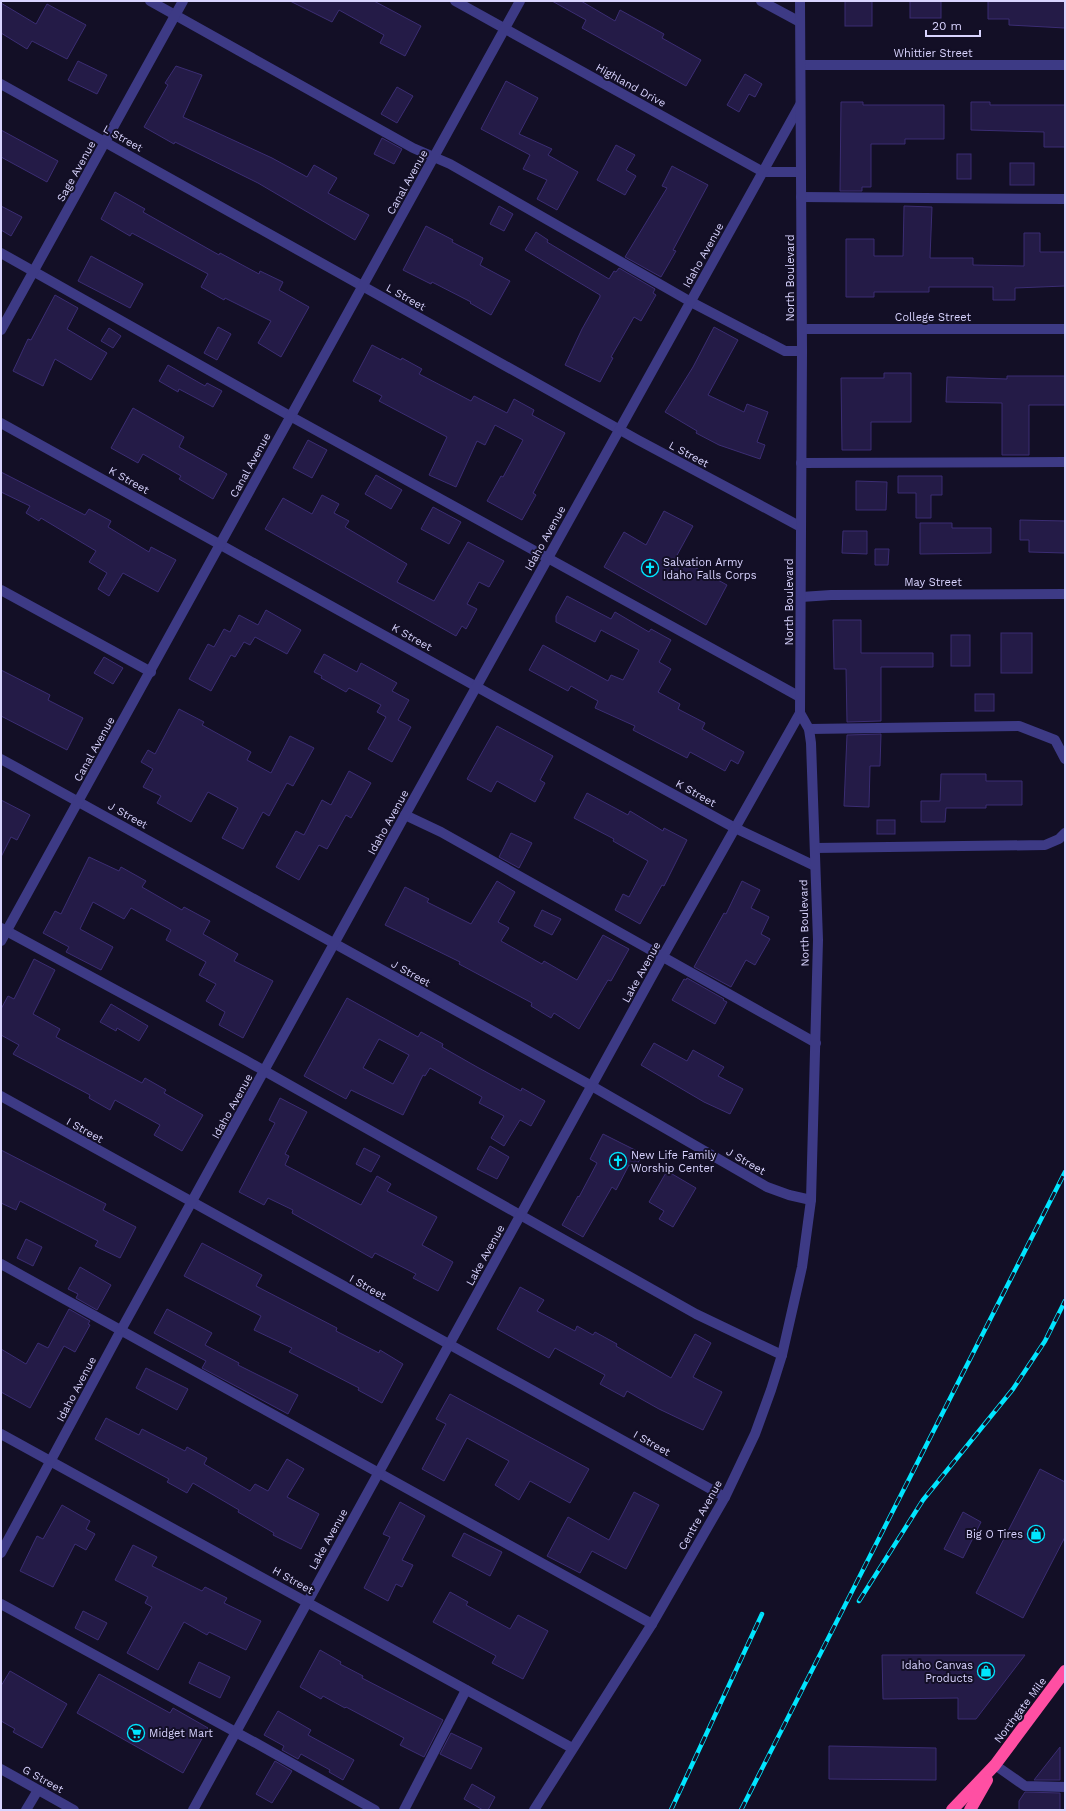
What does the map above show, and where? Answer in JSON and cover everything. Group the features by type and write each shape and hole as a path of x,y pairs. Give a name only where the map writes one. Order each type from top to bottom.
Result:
{"highway":[{"name":"Northgate Mile","path":"952,1810 995,1765 1065,1671"},
{"name":"Northgate Mile","path":"970,1810 995,1765"}],"street":[{"path":"150,1 413,148 450,164 691,302 784,351 802,351"},
{"name":"Sage Avenue","path":"1,330 183,1"},
{"name":"Highland Drive","path":"455,1 763,172 801,172"},
{"name":"Canal Avenue","path":"1,941 4,929 79,802 151,672 219,544 520,1"},
{"path":"761,1 800,22"},
{"name":"North Boulevard","path":"800,1 802,329 800,713 809,729 811,743 818,940 811,1200"},
{"name":"Whittier Street","path":"801,65 1065,65"},
{"name":"L Street","path":"1,84 619,429 801,527"},
{"name":"Idaho Avenue","path":"1,1553 121,1330 405,815 801,104"},
{"path":"801,197 1065,199"},
{"path":"1,253 290,416 800,697"},
{"name":"College Street","path":"802,329 1065,329"},
{"name":"K Street","path":"1,423 735,828 815,866"},
{"path":"801,463 1065,462"},
{"path":"1,590 151,672"},
{"name":"May Street","path":"801,597 831,594 1065,594"},
{"name":"Lake Avenue","path":"193,1810 663,956 800,713"},
{"path":"809,729 1019,726 1055,740 1065,759"},
{"name":"J Street","path":"1,759 592,1086 767,1187 789,1195 811,1200"},
{"path":"405,815 442,832 816,1043"},
{"path":"815,848 1045,845 1059,839 1065,833"},
{"path":"4,929 265,1071 696,1314 782,1355"},
{"name":"I Street","path":"1,1096 448,1345 725,1497"},
{"name":"Centre Avenue","path":"534,1810 652,1624 725,1497 754,1434 771,1390 782,1355 802,1267 811,1200"},
{"path":"1,1264 652,1624"},
{"name":"H Street","path":"1,1434 572,1748"},
{"path":"1,1604 236,1732 374,1810"},
{"path":"404,1810 466,1690"},
{"path":"995,1765 1025,1786 1065,1787"},
{"name":"G Street","path":"1,1769 74,1810"},
{"path":"26,1810 38,1790"}],"building":[{"path":"290,1 374,1 421,26 405,56 380,43 384,35 339,10 332,22"},
{"path":"552,1 581,1 615,21 620,10 664,34 662,38 701,60 686,86 582,28 586,20"},
{"path":"845,1 872,1 872,26 845,26"},
{"path":"910,1 941,1 941,18 910,18"},
{"path":"988,1 1065,1 1065,28 1009,25 1009,19 988,19"},
{"path":"1,3 36,24 47,4 86,25 67,59 32,41 27,49 1,33"},
{"path":"78,61 107,75 97,94 68,80"},
{"path":"176,66 202,75 183,117 272,158 307,177 314,165 337,178 328,193 369,215 355,240 258,183 175,142 174,144 144,127 168,85 165,83"},
{"path":"745,74 762,84 755,97 749,94 739,112 727,105"},
{"path":"506,81 538,98 519,134 552,149 548,155 578,172 557,210 537,199 547,180 523,169 530,155 481,129"},
{"path":"397,87 413,96 397,123 381,114"},
{"path":"841,102 863,102 863,105 944,105 944,139 905,139 905,144 871,144 871,187 862,187 862,191 840,191"},
{"path":"971,102 990,102 990,105 1065,105 1065,147 1044,147 1044,132 971,130"},
{"path":"1,130 58,161 47,182 1,157"},
{"path":"382,138 402,149 394,164 374,154"},
{"path":"616,145 635,155 626,170 636,176 625,195 597,180"},
{"path":"957,154 971,154 971,179 957,179"},
{"path":"1010,163 1034,163 1034,185 1010,185"},
{"path":"672,166 708,185 673,250 676,251 661,277 625,257 667,188 662,186"},
{"path":"115,192 145,209 143,212 219,255 220,253 259,274 260,271 283,282 279,290 309,307 281,357 258,343 271,321 225,298 224,300 201,287 208,274 132,233 130,236 101,219"},
{"path":"1,206 22,217 11,236 1,230"},
{"path":"499,206 513,214 504,231 490,224"},
{"path":"904,206 932,207 930,258 973,258 973,265 1024,266 1024,233 1040,233 1040,252 1065,252 1065,286 1015,288 1015,300 993,300 993,287 929,287 929,292 874,292 874,297 846,297 846,239 874,239 874,256 903,256"},
{"path":"426,226 453,240 452,242 483,258 480,265 510,281 491,315 470,303 471,302 432,282 431,284 403,270"},
{"path":"536,232 548,240 547,242 609,279 614,271 616,272 619,268 655,289 653,293 656,295 641,321 634,317 611,357 613,358 600,382 565,365 600,295 525,250"},
{"path":"91,256 143,284 130,308 78,281"},
{"path":"55,295 78,308 67,329 107,353 91,380 55,359 43,386 13,371 28,339 31,340"},
{"path":"218,327 231,334 217,360 204,353"},
{"path":"714,327 738,340 708,395 744,412 747,404 768,412 757,442 765,445 760,459 719,445 696,433 697,431 665,412 693,367"},
{"path":"109,328 121,336 113,348 101,341"},
{"path":"372,345 401,360 402,358 422,369 419,374 471,401 474,396 507,413 514,399 534,410 532,415 565,433 533,493 536,495 522,520 487,501 501,476 503,477 523,440 495,425 485,445 477,441 456,487 429,475 447,437 379,401 382,396 353,381"},
{"path":"168,365 205,386 207,383 222,391 213,407 179,389 178,392 159,381"},
{"path":"884,373 911,373 911,422 871,422 871,450 842,450 841,378 884,378"},
{"path":"1007,376 1065,376 1065,405 1029,405 1029,455 1002,455 1002,403 946,402 947,377 1007,379"},
{"path":"133,408 184,437 179,447 227,474 213,499 179,479 181,476 143,454 138,463 111,448"},
{"path":"308,440 327,450 312,478 293,468"},
{"path":"1,472 85,515 89,509 111,521 108,527 149,552 151,547 176,560 158,592 123,573 109,596 98,589 107,573 89,562 96,551 41,518 39,521 26,513 30,506 1,492"},
{"path":"376,475 402,490 391,509 365,494"},
{"path":"898,476 942,476 942,495 931,495 931,518 916,518 916,493 898,493"},
{"path":"856,481 887,482 886,510 856,510"},
{"path":"322,495 339,504 334,513 349,521 345,527 407,564 397,582 434,601 468,542 504,561 489,587 479,582 467,604 477,609 466,629 462,626 456,636 265,529 283,498 312,514"},
{"path":"433,507 461,522 449,544 421,529"},
{"name":"Salvation Army Idaho Falls Corps","path":"664,511 693,526 676,557 727,585 706,625 604,567 624,532 646,545"},
{"path":"1020,520 1065,521 1065,553 1029,552 1029,540 1020,540"},
{"path":"920,523 952,523 952,528 991,528 991,553 920,554"},
{"path":"843,531 867,531 867,554 842,553"},
{"path":"875,549 889,549 888,565 875,565"},
{"path":"567,596 611,619 615,612 649,632 651,629 671,640 659,662 671,669 658,692 680,704 678,709 705,723 702,729 744,752 738,764 731,760 725,771 690,752 687,758 633,730 635,726 595,708 598,701 571,686 568,691 529,670 543,645 608,681 611,675 623,680 639,650 601,630 595,642 556,622 556,616"},
{"path":"266,610 301,630 287,654 255,637 250,645 244,642 235,657 231,655 211,691 189,679 208,644 214,647 224,629 230,632 239,615 258,625"},
{"path":"833,620 861,620 861,653 933,653 933,667 881,667 881,721 847,722 846,669 834,669"},
{"path":"1001,633 1032,633 1032,673 1001,673"},
{"path":"951,635 970,635 970,666 951,666"},
{"path":"324,654 357,672 361,663 397,683 392,691 409,700 398,720 411,727 392,762 368,749 386,717 377,712 381,705 349,688 346,692 321,678 322,676 314,672"},
{"path":"104,657 123,668 113,684 94,673"},
{"path":"1,670 50,695 48,700 83,718 67,750 1,716"},
{"path":"975,694 994,694 994,711 975,711"},
{"path":"179,709 204,722 202,725 251,752 247,760 271,773 290,736 314,748 293,786 287,783 269,816 263,812 243,849 222,838 238,808 208,792 191,822 157,803 161,796 143,787 153,769 141,762 148,750 155,754"},
{"path":"497,726 553,756 540,780 545,783 535,802 497,781 491,792 467,779"},
{"path":"881,734 880,766 870,766 869,807 844,806 847,735"},
{"path":"349,771 371,783 351,818 346,815 327,849 319,845 299,880 276,867 296,831 304,835 322,800 331,805"},
{"path":"941,774 986,774 986,781 1022,781 1022,805 986,805 986,808 946,808 945,822 921,822 921,801 940,801"},
{"path":"587,793 628,815 630,811 663,831 664,828 687,840 664,886 662,885 640,924 615,910 623,894 629,897 648,861 613,841 614,839 574,818"},
{"path":"1,800 30,815 17,840 11,837 1,857"},
{"path":"877,820 895,820 895,834 877,834"},
{"path":"511,833 532,843 519,868 499,857"},
{"path":"89,857 119,871 121,867 146,881 142,887 182,910 184,907 210,921 203,934 238,954 234,961 273,981 243,1038 219,1025 225,1012 206,1001 216,984 199,975 206,962 166,940 171,930 131,908 124,919 93,902 80,929 113,947 101,970 66,952 69,947 43,933 55,911 61,914"},
{"path":"497,881 515,892 498,922 509,928 501,941 542,964 544,961 577,980 603,935 629,949 611,981 608,980 579,1029 554,1013 551,1018 531,1006 532,1003 459,964 460,962 385,925 405,887 429,899 427,902 471,924"},
{"path":"742,881 760,890 751,908 769,917 761,934 770,939 755,965 746,960 731,987 694,967 724,913 726,914"},
{"path":"542,910 561,919 552,935 534,926"},
{"path":"34,959 55,970 33,1014 60,1029 56,1037 142,1083 145,1078 166,1090 164,1093 203,1115 182,1151 154,1135 160,1125 115,1100 110,1110 89,1098 90,1095 13,1054 19,1045 1,1035 1,1009 8,996 14,999"},
{"path":"687,978 727,1002 715,1024 672,1000 684,979 686,980"},
{"path":"347,998 418,1037 421,1032 443,1044 442,1047 477,1067 521,1091 522,1088 545,1101 531,1126 520,1120 504,1146 491,1138 504,1116 479,1103 482,1097 430,1068 425,1076 423,1075 403,1115 351,1090 346,1099 304,1076","holes":["379,1039 409,1055 393,1084 363,1068"]},
{"path":"111,1004 148,1026 139,1041 117,1028 116,1031 100,1022"},
{"path":"654,1043 687,1061 693,1050 724,1067 718,1076 743,1089 730,1114 704,1102 641,1065"},
{"path":"280,1098 307,1112 285,1154 289,1156 285,1165 361,1205 377,1176 391,1184 387,1191 437,1217 422,1245 453,1262 438,1291 413,1278 416,1274 375,1253 372,1258 292,1213 293,1210 268,1198 264,1205 239,1192 275,1123 269,1120"},
{"path":"603,1134 637,1151 641,1158 634,1168 629,1165 616,1190 612,1187 583,1237 562,1225 597,1163 590,1159"},
{"path":"490,1146 509,1157 497,1179 477,1169"},
{"path":"364,1148 380,1156 371,1172 356,1164"},
{"path":"1,1150 106,1204 103,1210 136,1227 120,1258 95,1246 98,1241 20,1201 16,1210 1,1203"},
{"path":"667,1171 696,1188 673,1227 659,1219 664,1211 649,1202"},
{"path":"26,1239 42,1247 33,1266 17,1258"},
{"path":"202,1243 262,1275 256,1286 337,1328 336,1331 379,1353 380,1350 403,1364 382,1403 358,1390 359,1388 289,1352 292,1348 254,1330 261,1316 184,1276"},
{"path":"80,1267 111,1285 97,1310 76,1298 78,1294 68,1289"},
{"path":"520,1287 544,1300 537,1311 575,1331 577,1326 593,1335 595,1332 671,1378 695,1334 711,1343 693,1377 722,1392 703,1430 659,1409 627,1391 624,1397 600,1384 605,1375 555,1348 549,1358 497,1329"},
{"path":"69,1309 90,1321 88,1324 90,1325 75,1352 64,1346 30,1408 1,1392 1,1349 26,1364 38,1343 48,1348"},
{"path":"167,1309 212,1333 205,1345 239,1363 238,1365 298,1395 288,1414 202,1368 206,1361 154,1333"},
{"path":"146,1368 188,1389 177,1410 136,1388"},
{"path":"450,1394 589,1469 570,1503 530,1481 519,1500 495,1485 509,1461 467,1438 444,1481 422,1469 446,1424 436,1419"},
{"path":"106,1418 139,1435 142,1429 185,1451 187,1447 207,1458 204,1464 250,1491 255,1484 268,1491 287,1459 304,1469 287,1497 319,1514 301,1549 273,1535 274,1533 238,1512 239,1510 193,1483 187,1493 167,1482 169,1479 95,1439"},
{"path":"1040,1469 1065,1482 1065,1537 1023,1618 976,1593"},
{"path":"634,1492 659,1505 626,1569 592,1551 580,1573 547,1556 568,1517 609,1540"},
{"path":"400,1502 425,1516 402,1560 413,1565 402,1587 396,1584 388,1601 364,1588 390,1537 383,1534"},
{"path":"62,1505 90,1521 86,1529 95,1534 86,1550 75,1544 53,1587 20,1571 37,1536 43,1539"},
{"path":"963,1512 981,1522 963,1558 944,1549"},
{"path":"464,1533 502,1552 490,1576 452,1556"},
{"path":"133,1545 157,1557 152,1566 202,1591 205,1587 227,1598 224,1603 261,1621 246,1650 209,1632 207,1635 184,1622 158,1670 127,1653 152,1607 145,1603 148,1597 115,1580"},
{"path":"450,1592 468,1602 466,1605 510,1629 518,1615 548,1631 523,1679 492,1663 496,1656 433,1622"},
{"path":"83,1611 107,1623 98,1640 75,1628"},
{"path":"320,1650 341,1662 340,1664 363,1676 362,1678 443,1720 424,1757 400,1745 404,1738 346,1707 345,1708 323,1696 321,1699 300,1687"},
{"path":"882,1655 1025,1655 976,1719 958,1719 958,1698 883,1699"},
{"path":"199,1662 230,1677 220,1698 189,1683"},
{"path":"10,1671 67,1704 42,1748 13,1732 15,1729 1,1721 1,1686"},
{"name":"Midget Mart","path":"99,1674 170,1713 173,1708 208,1728 183,1773 77,1713"},
{"path":"278,1711 311,1730 308,1735 354,1760 343,1780 329,1772 330,1770 301,1754 298,1759 282,1750 284,1746 264,1735"},
{"path":"451,1733 482,1748 471,1769 440,1754"},
{"path":"829,1746 936,1748 936,1780 829,1779"},
{"path":"1060,1747 1060,1780 1034,1780"},
{"path":"275,1761 292,1771 272,1803 256,1794"},
{"path":"472,1784 495,1797 488,1810 483,1810 464,1799"},
{"path":"1025,1792 1060,1793 1060,1810 1019,1810 1019,1801"}],"railway":[{"path":"741,1810 1065,1172"},
{"path":"859,1601 923,1500 1013,1389 1045,1341 1065,1301"},
{"path":"671,1810 762,1614"}],"place":[{"name":"Salvation Army Idaho Falls Corps","path":"650,568"},
{"name":"New Life Family Worship Center","path":"618,1161"},
{"name":"Big O Tires","path":"1036,1534"},
{"name":"Idaho Canvas Products","path":"986,1671"},
{"name":"Midget Mart","path":"136,1733"}]}
